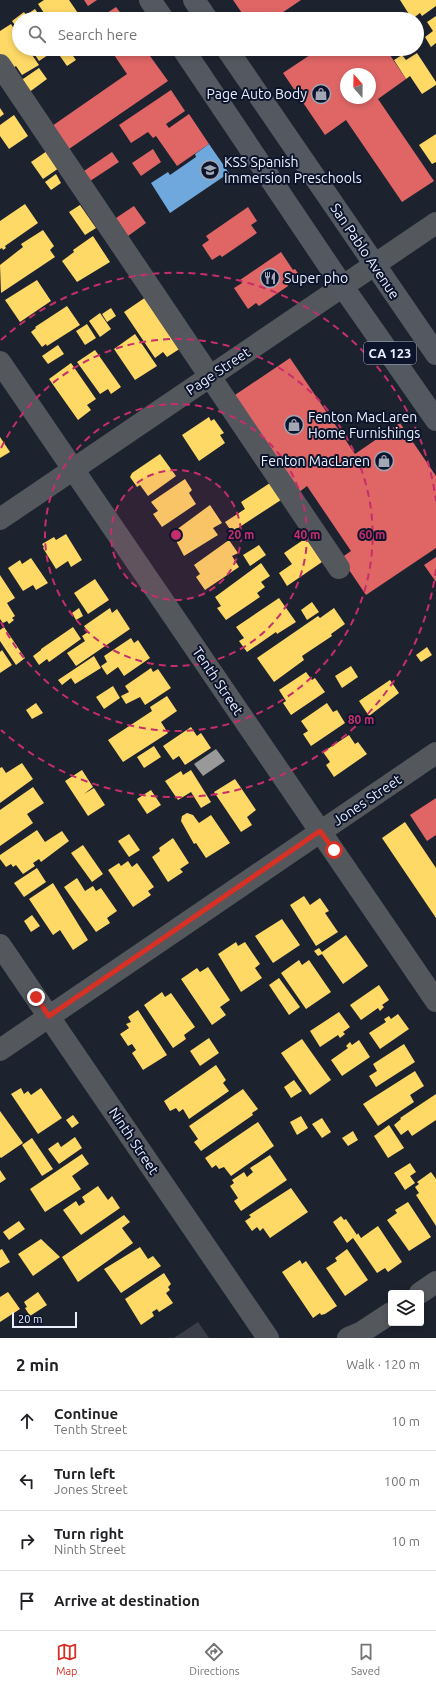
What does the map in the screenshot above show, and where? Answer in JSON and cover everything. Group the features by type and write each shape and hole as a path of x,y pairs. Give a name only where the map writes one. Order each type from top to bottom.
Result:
{"main road":[{"path":"150,0 158,12"},
{"path":"194,0 202,12"},
{"name":"CA 123","path":"188,56 343,287 436,420"},
{"name":"San Pablo Avenue","path":"232,56 436,354"}],"street":[{"path":"0,65 339,568"},
{"name":"Page Street","path":"0,519 436,223"},
{"name":"Tenth Street","path":"0,362 436,1001"},
{"name":"Jones Street","path":"0,1050 436,753"},
{"name":"Ninth Street","path":"0,944 268,1338"},
{"path":"424,1290 436,1282"},
{"path":"356,1336 388,1315"}],"building: Homes":[{"path":"44,0 69,0 77,12 43,12 38,4"},
{"path":"400,0 436,0 436,6 424,15 424,12 408,12"},
{"path":"436,16 436,43 431,47 425,37 433,31 427,22"},
{"path":"11,24 12,56 33,56 39,65 22,75 16,66 10,70 0,56 0,31"},
{"path":"36,56 46,56 39,61"},
{"path":"60,56 73,56 76,60 67,66"},
{"path":"403,56 406,60 412,56 419,56 436,82 436,85 422,94 410,76 406,79 394,60"},
{"path":"39,68 47,79 28,93 20,81"},
{"path":"0,108 4,114 0,117"},
{"path":"14,115 28,136 9,149 0,136 0,125"},
{"path":"436,134 436,162 432,164 419,145"},
{"path":"47,151 59,168 43,179 31,162"},
{"path":"56,174 61,183 51,190 45,182"},
{"path":"25,204 38,223 5,246 6,248 3,250 2,248 0,249 0,221"},
{"path":"80,205 96,228 85,235 69,212"},
{"path":"43,230 54,246 50,250 55,257 1,293 0,265 23,247 21,244"},
{"path":"93,236 110,262 77,282 62,261 74,252 73,250"},
{"path":"37,280 51,301 20,322 5,300"},
{"path":"146,297 181,348 167,357 163,352 155,358 124,312"},
{"path":"67,306 80,325 47,346 46,344 42,347 31,332 36,328 35,327"},
{"path":"111,308 116,316 107,322 102,314"},
{"path":"100,313 111,329 100,337 89,321"},
{"path":"87,324 96,338 85,345 76,331"},
{"path":"135,334 157,366 135,380 114,349"},
{"path":"58,345 64,354 48,364 42,356"},
{"path":"95,350 121,387 111,394 108,389 100,394 77,362"},
{"path":"71,363 96,399 87,405 91,410 78,420 49,379"},
{"path":"209,417 211,421 214,419 224,433 220,435 225,443 199,461 182,435"},
{"path":"0,437 10,452 0,458"},
{"path":"160,454 176,476 148,496 140,485 137,487 130,477 132,473"},
{"path":"185,479 192,490 189,493 196,504 162,527 153,514 158,511 151,502"},
{"path":"273,481 284,498 232,532 225,522 245,509 241,502"},
{"path":"210,505 222,523 213,528 218,535 184,556 172,533"},
{"path":"66,534 82,560 71,567 68,561 56,569 42,544 54,537 56,540"},
{"path":"306,538 322,562 287,586 279,573 292,564 284,553"},
{"path":"229,540 238,553 232,556 239,567 205,590 196,577 200,574 194,565"},
{"path":"259,545 266,555 250,566 243,555"},
{"path":"31,558 48,583 36,590 33,585 23,591 8,568 20,560 22,564"},
{"path":"261,563 270,576 261,582 265,587 257,593 260,597 226,620 217,608 221,606 215,597"},
{"path":"0,575 15,598 7,603 15,616 12,618 14,620 9,624 7,621 3,623 0,619"},
{"path":"95,579 109,600 88,614 74,593"},
{"path":"279,598 296,622 277,634 276,632 247,652 239,641 244,638 236,627"},
{"path":"312,602 319,612 307,620 301,610"},
{"path":"79,608 83,616 76,620 72,613"},
{"path":"110,608 112,613 117,609 130,629 76,666 67,653 85,641 82,636 88,632 84,626"},
{"path":"334,608 345,624 331,634 332,636 302,656 304,660 274,682 257,658 318,616 320,618"},
{"path":"4,627 25,658 16,665 0,641 0,630"},
{"path":"73,627 81,639 49,662 47,659 39,665 33,656"},
{"path":"131,638 134,643 138,640 150,658 124,676 118,667 107,675 101,666 107,662 104,656"},
{"path":"427,647 432,655 421,662 416,655"},
{"path":"2,650 12,665 0,673 0,652"},
{"path":"94,656 101,668 75,684 71,678 62,685 58,680"},
{"path":"351,666 358,677 342,688 335,676"},
{"path":"151,668 153,672 158,669 171,688 145,705 140,697 126,704 121,696 129,692 125,686"},
{"path":"306,672 312,680 315,678 325,692 291,715 283,703 286,701 279,690"},
{"path":"390,680 399,693 369,716 359,701"},
{"path":"113,686 120,698 104,709 96,697"},
{"path":"167,696 177,711 161,722 168,733 123,762 108,740 152,711 150,707"},
{"path":"36,703 43,713 32,719 26,710"},
{"path":"327,703 333,712 337,710 345,723 311,746 303,734 308,731 301,721"},
{"path":"191,727 197,736 201,733 211,748 185,765 179,756 173,760 163,746"},
{"path":"349,735 355,744 358,742 367,754 334,777 326,765 330,762 323,752"},
{"path":"154,746 161,757 144,768 137,757"},
{"path":"22,763 33,779 0,803 0,768 2,767 6,773"},
{"path":"82,770 93,787 84,794 94,788 105,805 88,816 65,781"},
{"path":"191,770 211,802 201,808 191,792 178,800 165,781 181,771 183,775"},
{"path":"235,779 256,810 247,817 252,825 241,832 214,792"},
{"path":"33,787 44,803 27,814 33,823 0,846 0,810"},
{"path":"151,790 161,805 147,814 137,799"},
{"path":"187,813 193,815 199,823 211,815 230,843 206,858 196,843 194,844 181,821 182,816"},
{"path":"405,822 436,868 436,918 382,838"},
{"path":"37,830 45,842 62,831 69,841 41,862 39,859 33,863 35,866 23,874 16,865 13,867 11,864 6,867 0,859 0,855"},
{"path":"129,834 140,850 129,857 118,841"},
{"path":"173,838 189,863 180,869 183,872 168,882 152,857 160,851 159,848"},
{"path":"83,845 103,874 92,882 71,853"},
{"path":"128,861 132,867 137,863 154,887 148,891 151,895 133,907 108,870 119,863 121,866"},
{"path":"37,868 46,882 24,897 14,883"},
{"path":"77,878 85,891 93,886 96,891 101,888 117,911 107,918 110,923 96,932 64,887"},
{"path":"53,883 88,940 73,950 60,930 53,935 29,899"},
{"path":"304,896 310,905 320,898 329,911 325,913 338,932 316,946 290,905"},
{"path":"32,915 40,926 31,932 24,921"},
{"path":"282,919 300,945 273,963 255,936"},
{"path":"346,935 368,966 343,984 322,954 318,956 314,951 319,948 322,952"},
{"path":"236,942 238,946 245,942 260,964 255,968 262,978 241,992 218,954"},
{"path":"299,960 302,965 309,960 331,992 306,1009 281,973"},
{"path":"208,967 230,1000 220,1007 226,1015 212,1025 181,979 197,968 200,972"},
{"path":"279,978 300,1007 289,1015 269,985"},
{"path":"379,985 389,1000 382,1005 384,1007 380,1011 378,1008 361,1020 350,1005"},
{"path":"162,992 165,997 171,993 195,1027 184,1035 186,1039 173,1048 144,1005"},
{"path":"138,1010 167,1055 143,1070 132,1053 136,1050 132,1044 128,1046 120,1034 129,1028 126,1024 131,1022 128,1017"},
{"path":"339,1012 350,1027 343,1032 345,1034 340,1038 338,1035 320,1047 310,1031"},
{"path":"398,1014 409,1029 380,1049 369,1033 386,1022 384,1019 389,1016 391,1019"},
{"path":"209,1038 219,1053 200,1066 190,1051"},
{"path":"302,1039 331,1080 310,1095 281,1053"},
{"path":"359,1040 370,1057 342,1076 331,1060 348,1048 346,1046 350,1042 352,1045"},
{"path":"404,1044 415,1062 376,1087 369,1076 377,1071 373,1064"},
{"path":"216,1065 226,1080 223,1083 229,1091 189,1119 183,1109 179,1112 176,1108 170,1111 164,1101"},
{"path":"415,1071 424,1086 410,1095 414,1102 378,1126 363,1104"},
{"path":"294,1080 302,1091 291,1098 284,1087"},
{"path":"21,1088 24,1094 28,1091 31,1095 41,1088 62,1118 38,1134 11,1094"},
{"path":"243,1089 258,1109 252,1113 253,1115 201,1151 194,1142 198,1139 189,1126"},
{"path":"436,1094 436,1120 412,1136 408,1130 401,1135 394,1125 401,1119 400,1118"},
{"path":"0,1111 23,1143 1,1158 0,1157"},
{"path":"73,1115 79,1123 72,1128 66,1120"},
{"path":"301,1116 308,1128 297,1135 290,1122"},
{"path":"322,1118 331,1132 322,1138 312,1124"},
{"path":"258,1122 274,1146 231,1176 224,1167 219,1169 216,1165 212,1168 205,1158"},
{"path":"389,1125 404,1148 388,1158 374,1136"},
{"path":"353,1131 358,1140 348,1146 342,1138"},
{"path":"75,1137 82,1148 59,1164 48,1149 58,1142 61,1147"},
{"path":"32,1138 53,1169 42,1176 22,1145"},
{"path":"82,1154 89,1164 72,1176 81,1189 45,1212 30,1189"},
{"path":"270,1155 287,1180 241,1211 234,1201 238,1198 230,1186 234,1183 232,1180 244,1172 247,1177 253,1172 250,1168"},
{"path":"410,1163 416,1172 410,1176 415,1183 405,1190 394,1173"},
{"path":"0,1170 6,1179 0,1183"},
{"path":"431,1172 436,1179 436,1226 416,1195 419,1193 415,1187 419,1184 417,1182"},
{"path":"98,1186 108,1200 112,1196 120,1208 81,1235 63,1210 76,1201 79,1206 85,1202 82,1197"},
{"path":"291,1188 308,1212 270,1238 263,1228 260,1231 257,1227 252,1231 245,1221 251,1217 249,1215"},
{"path":"408,1202 431,1237 409,1251 387,1220 397,1213 395,1210"},
{"path":"124,1215 130,1222 122,1228 133,1243 78,1282 62,1257"},
{"path":"341,1216 344,1220 346,1219 357,1235 358,1233 361,1238 378,1226 402,1262 388,1272 385,1268 377,1273 353,1238 347,1243 333,1222"},
{"path":"19,1221 25,1229 9,1240 3,1232"},
{"path":"41,1239 60,1257 33,1276 18,1254"},
{"path":"140,1247 148,1259 153,1256 161,1266 121,1293 104,1269"},
{"path":"2,1249 10,1262 0,1268 0,1250"},
{"path":"347,1249 368,1280 345,1296 326,1268 337,1261 335,1258"},
{"path":"300,1260 302,1264 306,1261 337,1306 325,1314 321,1315 320,1313 313,1318 282,1272"},
{"path":"164,1273 171,1284 168,1287 170,1290 166,1293 173,1303 159,1312 157,1309 152,1312 154,1316 141,1325 125,1299"},
{"path":"8,1292 20,1309 0,1322 0,1297"},
{"path":"38,1292 47,1305 30,1316 25,1308 27,1307 24,1302"}],"building: Shops":[{"path":"84,0 97,0 88,6"},
{"path":"233,0 301,0 283,12 241,12"},
{"path":"116,7 120,12 108,12"},
{"path":"115,56 150,56 168,81 69,149 52,126 127,74"},
{"path":"308,56 391,56 406,79 378,99 434,181 402,202 346,120 325,135 283,73"},
{"path":"171,90 185,111 166,124 169,128 189,114 209,144 177,166 156,136 153,138 148,132 131,143 119,125"},
{"path":"153,149 161,162 141,176 132,163"},
{"path":"112,152 119,162 87,183 81,173"},
{"path":"134,206 146,223 128,236 116,218"},
{"path":"248,207 257,221 251,225 257,233 222,257 220,255 212,260 202,245 209,240 206,236"},
{"path":"281,252 293,270 295,269 300,276 287,284 288,286 259,306 256,303 248,309 234,288 242,283 240,280"},
{"path":"290,358 355,454 400,423 436,476 436,548 366,595 341,558 351,551 307,486 298,493 232,397"},
{"path":"436,557 436,582 424,565"},
{"path":"436,798 436,835 427,841 410,815"}],"building: Schools":[{"path":"209,144 229,173 170,213 151,183 168,172 170,175 196,157 195,154"}],"building: Industry":[{"path":"216,749 225,761 203,776 194,764"}],"building: Other":[{"path":"198,1322 209,1338 174,1338"}],"place":[{"name":"Page Auto Body","path":"321,94"},
{"name":"KSS Spanish Immersion Preschools","path":"210,170"},
{"name":"Super pho","path":"270,278"},
{"name":"Fenton MacLaren Home Furnishings","path":"294,425"},
{"name":"Fenton MacLaren","path":"384,461"}],"route":[{"path":"36,997 49,1016 320,831 334,850"}]}
